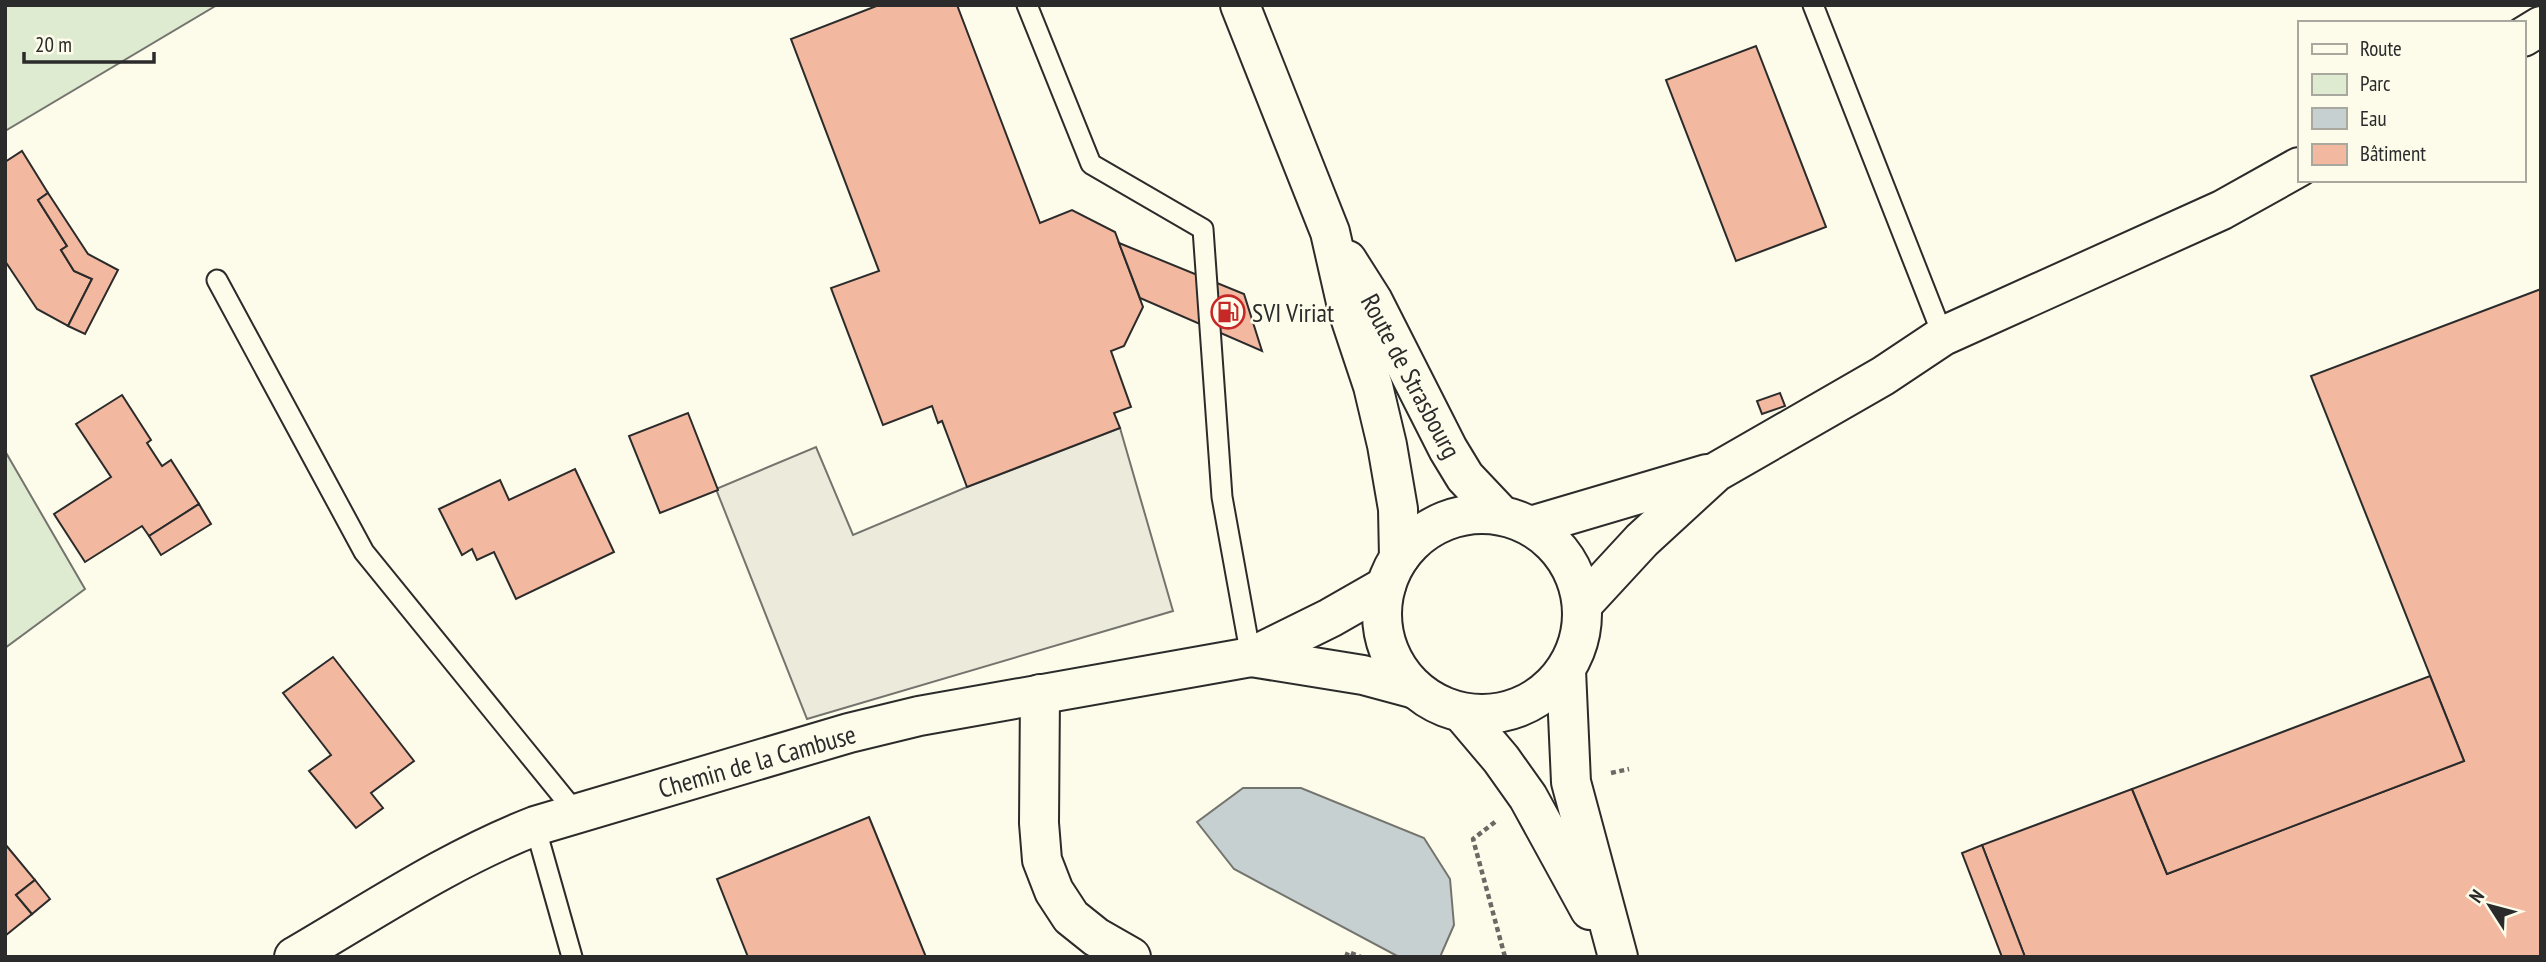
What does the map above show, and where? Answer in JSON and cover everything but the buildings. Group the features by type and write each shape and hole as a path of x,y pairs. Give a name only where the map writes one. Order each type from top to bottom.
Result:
{"street":[{"name":"Route de Strasbourg","path":"1240,5 1329,232 1348,311 1373,386 1398,509 1392,572"},
{"path":"2525,36 2541,26"},
{"path":"1582,605 1642,540 1716,472 1883,376 1944,336 2222,210 2298,168"},
{"name":"Route de Strasbourg","path":"1329,232 1373,301 1465,477 1516,520"},
{"path":"1516,520 1557,545 1574,572 1582,605 1580,639 1566,670 1546,692 1521,707 1492,715 1462,713 1437,704 1415,690 1397,669 1386,644 1381,615 1392,572 1418,537 1443,521 1471,514 1516,520 1716,472"},
{"name":"Chemin de la Cambuse","path":"294,957 437,873 496,841 535,826 849,733 919,716 1251,657 1330,618 1392,572"},
{"name":"Chemin de la Cambuse","path":"1251,657 1363,675 1415,690"},
{"path":"1566,670 1571,782 1617,957"},
{"path":"1040,694 1039,823 1042,860 1054,891 1071,917 1096,937 1131,957"},
{"path":"1462,713 1501,759 1528,797 1617,957"}],"lane":[{"path":"1027,5 1091,164 1203,229 1222,497 1251,657"},
{"path":"1813,5 1944,336"},
{"path":"217,280 364,552 577,814"},
{"path":"535,826 572,957"}],"path":[{"path":"1346,957 1348,952 1361,957"}],"green space":[{"path":"5,5 217,5 5,131"},
{"path":"5,451 85,589 5,648"}],"shaded area":[{"path":"1120,428 1173,611 807,719 716,489 816,447 853,535 967,487"}],"water":[{"path":"1243,788 1301,788 1424,838 1450,879 1454,925 1440,957 1399,957 1234,869 1197,822"}],"place":[{"name":"SVI Viriat","path":"1228,312"}]}
